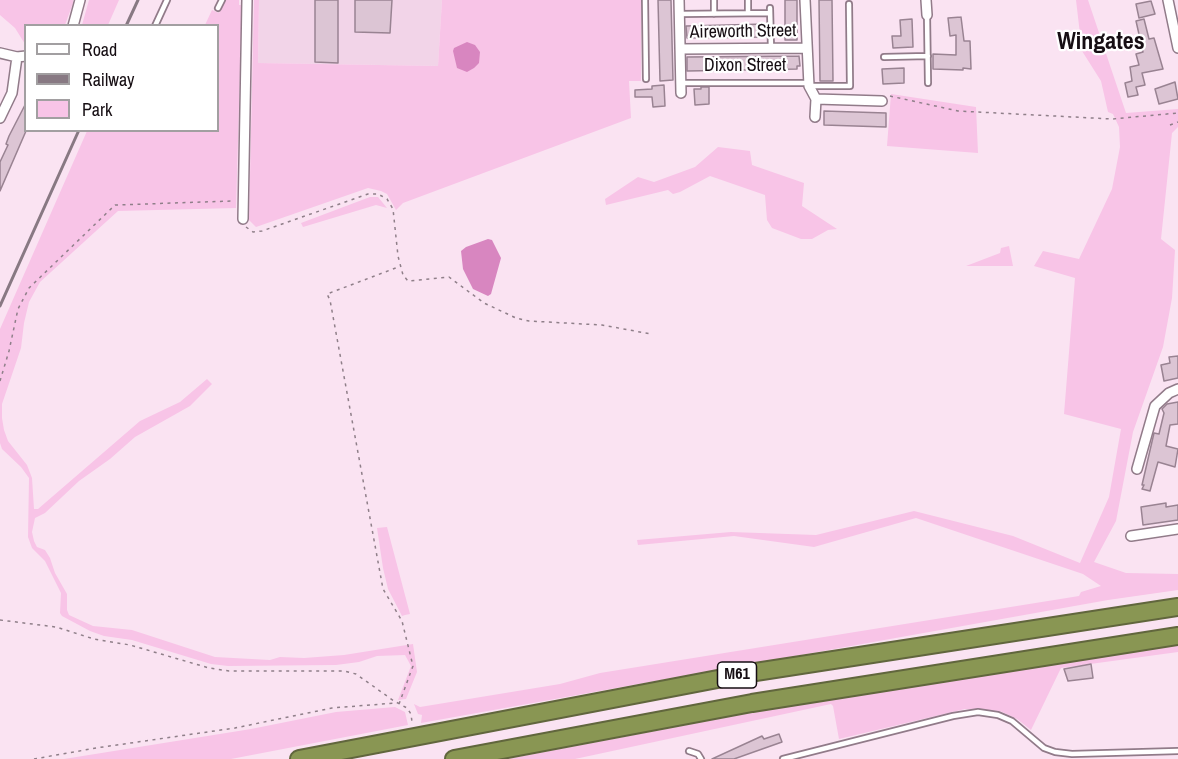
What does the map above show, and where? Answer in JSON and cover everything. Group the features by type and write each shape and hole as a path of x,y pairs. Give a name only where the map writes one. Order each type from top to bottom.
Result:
{"highway":[{"name":"M61","path":"299,759 749,673 1178,607"},
{"name":"M61","path":"454,759 752,703 1178,636"}],"street":[{"path":"74,24 80,0"},
{"path":"243,219 247,0"},
{"path":"679,0 681,93"},
{"name":"Dixon Street","path":"805,0 809,85"},
{"path":"926,0 927,15"},
{"path":"1168,0 1176,28 1178,48"},
{"name":"Aireworth Street","path":"680,49 807,48"},
{"path":"0,53 21,56 12,93 0,118"},
{"path":"809,85 816,99 815,117"},
{"path":"816,99 883,98"},
{"path":"1137,469 1155,406 1168,393 1178,389"},
{"path":"1131,536 1178,529"}],"lane":[{"path":"156,24 167,0"},
{"path":"218,8 222,0"},
{"path":"645,0 646,79"},
{"path":"714,0 714,14"},
{"path":"748,0 748,13"},
{"path":"809,85 850,86 849,4"},
{"path":"679,14 748,13 770,10 771,48"},
{"path":"927,15 928,82"},
{"path":"884,57 928,56"},
{"name":"Dixon Street","path":"681,83 809,85"},
{"path":"783,759 953,716 978,712 998,715 1012,721 1044,748 1055,752 1072,754 1178,751"},
{"path":"689,751 698,754 701,759"}],"path":[{"path":"883,98 958,111 1112,119 1178,113"},
{"path":"1170,125 1178,122"},
{"path":"243,219 247,228 253,232 262,231 368,194 378,194 387,199 393,209 400,266 404,278 408,281 448,277 484,303 516,318 529,321 602,326 651,334"},
{"path":"0,381 18,309 29,288 115,205 243,201"},
{"path":"399,704 414,666 402,621 383,589 330,300 327,294 400,266"},
{"path":"0,620 56,627 209,668 344,670 356,674 396,703 407,708 411,714 412,723"},
{"path":"34,759 235,728 332,708 396,703"}],"shaded area":[{"path":"259,0 442,0 438,66 258,63"},
{"path":"467,42 475,45 480,52 479,63 467,72 457,68 453,51 454,48"},
{"path":"488,239 492,240 501,258 491,294 488,296 473,289 463,269 461,251"}],"green space":[{"path":"0,0 73,0 65,24 24,24 24,42 15,28 0,15"},
{"path":"89,0 119,0 108,24 82,24"},
{"path":"225,0 239,0 239,5 242,5 236,208 118,211 40,282 29,302 21,348 2,404 2,418 8,441 27,465 32,478 34,509 38,509 140,421 180,402 207,379 212,384 190,406 135,437 110,459 79,481 45,513 35,518 32,532 34,541 37,547 45,550 50,558 55,573 67,594 69,615 93,626 132,630 215,657 270,660 280,657 304,658 344,655 413,644 417,672 406,699 398,700 411,666 405,655 377,656 359,662 336,665 228,666 211,664 132,640 104,636 62,616 60,613 61,593 45,561 32,548 28,537 29,478 2,449 0,443 0,329 87,132 219,132 219,24 205,24 212,10 219,13"},
{"path":"254,0 259,0 258,63 438,66 442,0 641,0 641,81 629,81 631,118 403,203 396,210 387,194 368,188 256,227 249,220"},
{"path":"1076,0 1088,0 1126,113 1178,109 1178,127 1172,133 1161,239 1175,250 1172,298 1163,347 1133,432 1116,521 1094,562 1126,573 1178,574 1178,590 1108,600 421,723 422,715 418,714 414,704 420,707 560,684 600,673 1079,596 1081,592 1101,586 1083,574 916,518 814,547 734,536 638,545 637,540 731,532 816,535 914,511 1013,536 1080,563 1109,497 1121,429 1064,414 1075,278 1034,266 1043,251 1079,259 1112,189 1120,147 1119,127 1113,114 1108,112 1101,81 1082,51"},
{"path":"891,94 976,107 978,153 887,146"},
{"path":"718,147 750,151 752,165 804,183 802,206 837,229 828,230 812,239 801,239 772,228 767,220 765,195 710,176 673,194 668,190 606,205 605,199 638,177 654,182 695,167"},
{"path":"370,197 378,197 387,208 376,205 303,227 301,223"},
{"path":"1009,246 1013,266 966,266 1000,253 1001,248"},
{"path":"387,527 410,614 402,616 388,589 383,568 377,528"},
{"path":"1178,644 1178,652 1061,668 1031,730 1017,719 1000,711 965,709 839,739 831,704 575,759 507,759 813,701"},
{"path":"395,707 405,712 408,725 231,759 64,759 251,729 336,712"}],"building":[{"path":"315,0 338,0 338,63 315,62"},
{"path":"355,0 392,0 390,33 355,32"},
{"path":"658,0 671,0 673,80 660,81"},
{"path":"785,0 797,0 797,40 785,40"},
{"path":"819,0 832,0 833,81 820,81"},
{"path":"1151,1 1155,14 1139,18 1136,4"},
{"path":"961,17 964,41 970,41 971,69 933,69 933,54 956,55 956,35 950,36 948,18"},
{"path":"912,19 913,47 893,48 892,36 901,36 900,20"},
{"path":"1144,19 1149,39 1154,38 1163,69 1142,73 1145,85 1136,87 1138,95 1128,97 1125,83 1132,81 1130,67 1139,65 1136,54 1143,52 1136,21"},
{"path":"766,24 766,37 687,38 686,26"},
{"path":"799,56 800,66 797,66 797,69 687,71 687,57"},
{"path":"904,68 904,83 883,84 882,69"},
{"path":"1175,82 1178,99 1159,104 1155,89"},
{"path":"664,85 665,106 653,107 652,97 635,97 635,90 652,89 652,86"},
{"path":"701,87 709,87 709,104 695,105 694,89 701,89"},
{"path":"24,107 26,132 0,191 0,162 8,145 6,144"},
{"path":"824,111 886,113 886,127 824,125"},
{"path":"1178,356 1178,378 1164,381 1161,365 1170,363 1169,357"},
{"path":"1178,402 1178,424 1170,425 1166,446 1178,449 1175,467 1158,462 1150,491 1142,489 1154,433 1159,434 1164,413 1162,409 1167,404"},
{"path":"1166,503 1166,507 1178,505 1178,520 1143,525 1141,507"},
{"path":"1091,664 1093,678 1068,681 1064,669"},
{"path":"779,734 782,742 734,759 712,759 762,736 764,739"}],"railway":[{"path":"127,24 138,0"},
{"path":"0,306 78,132"}],"district":[{"name":"Wingates","path":"1101,43"}]}
